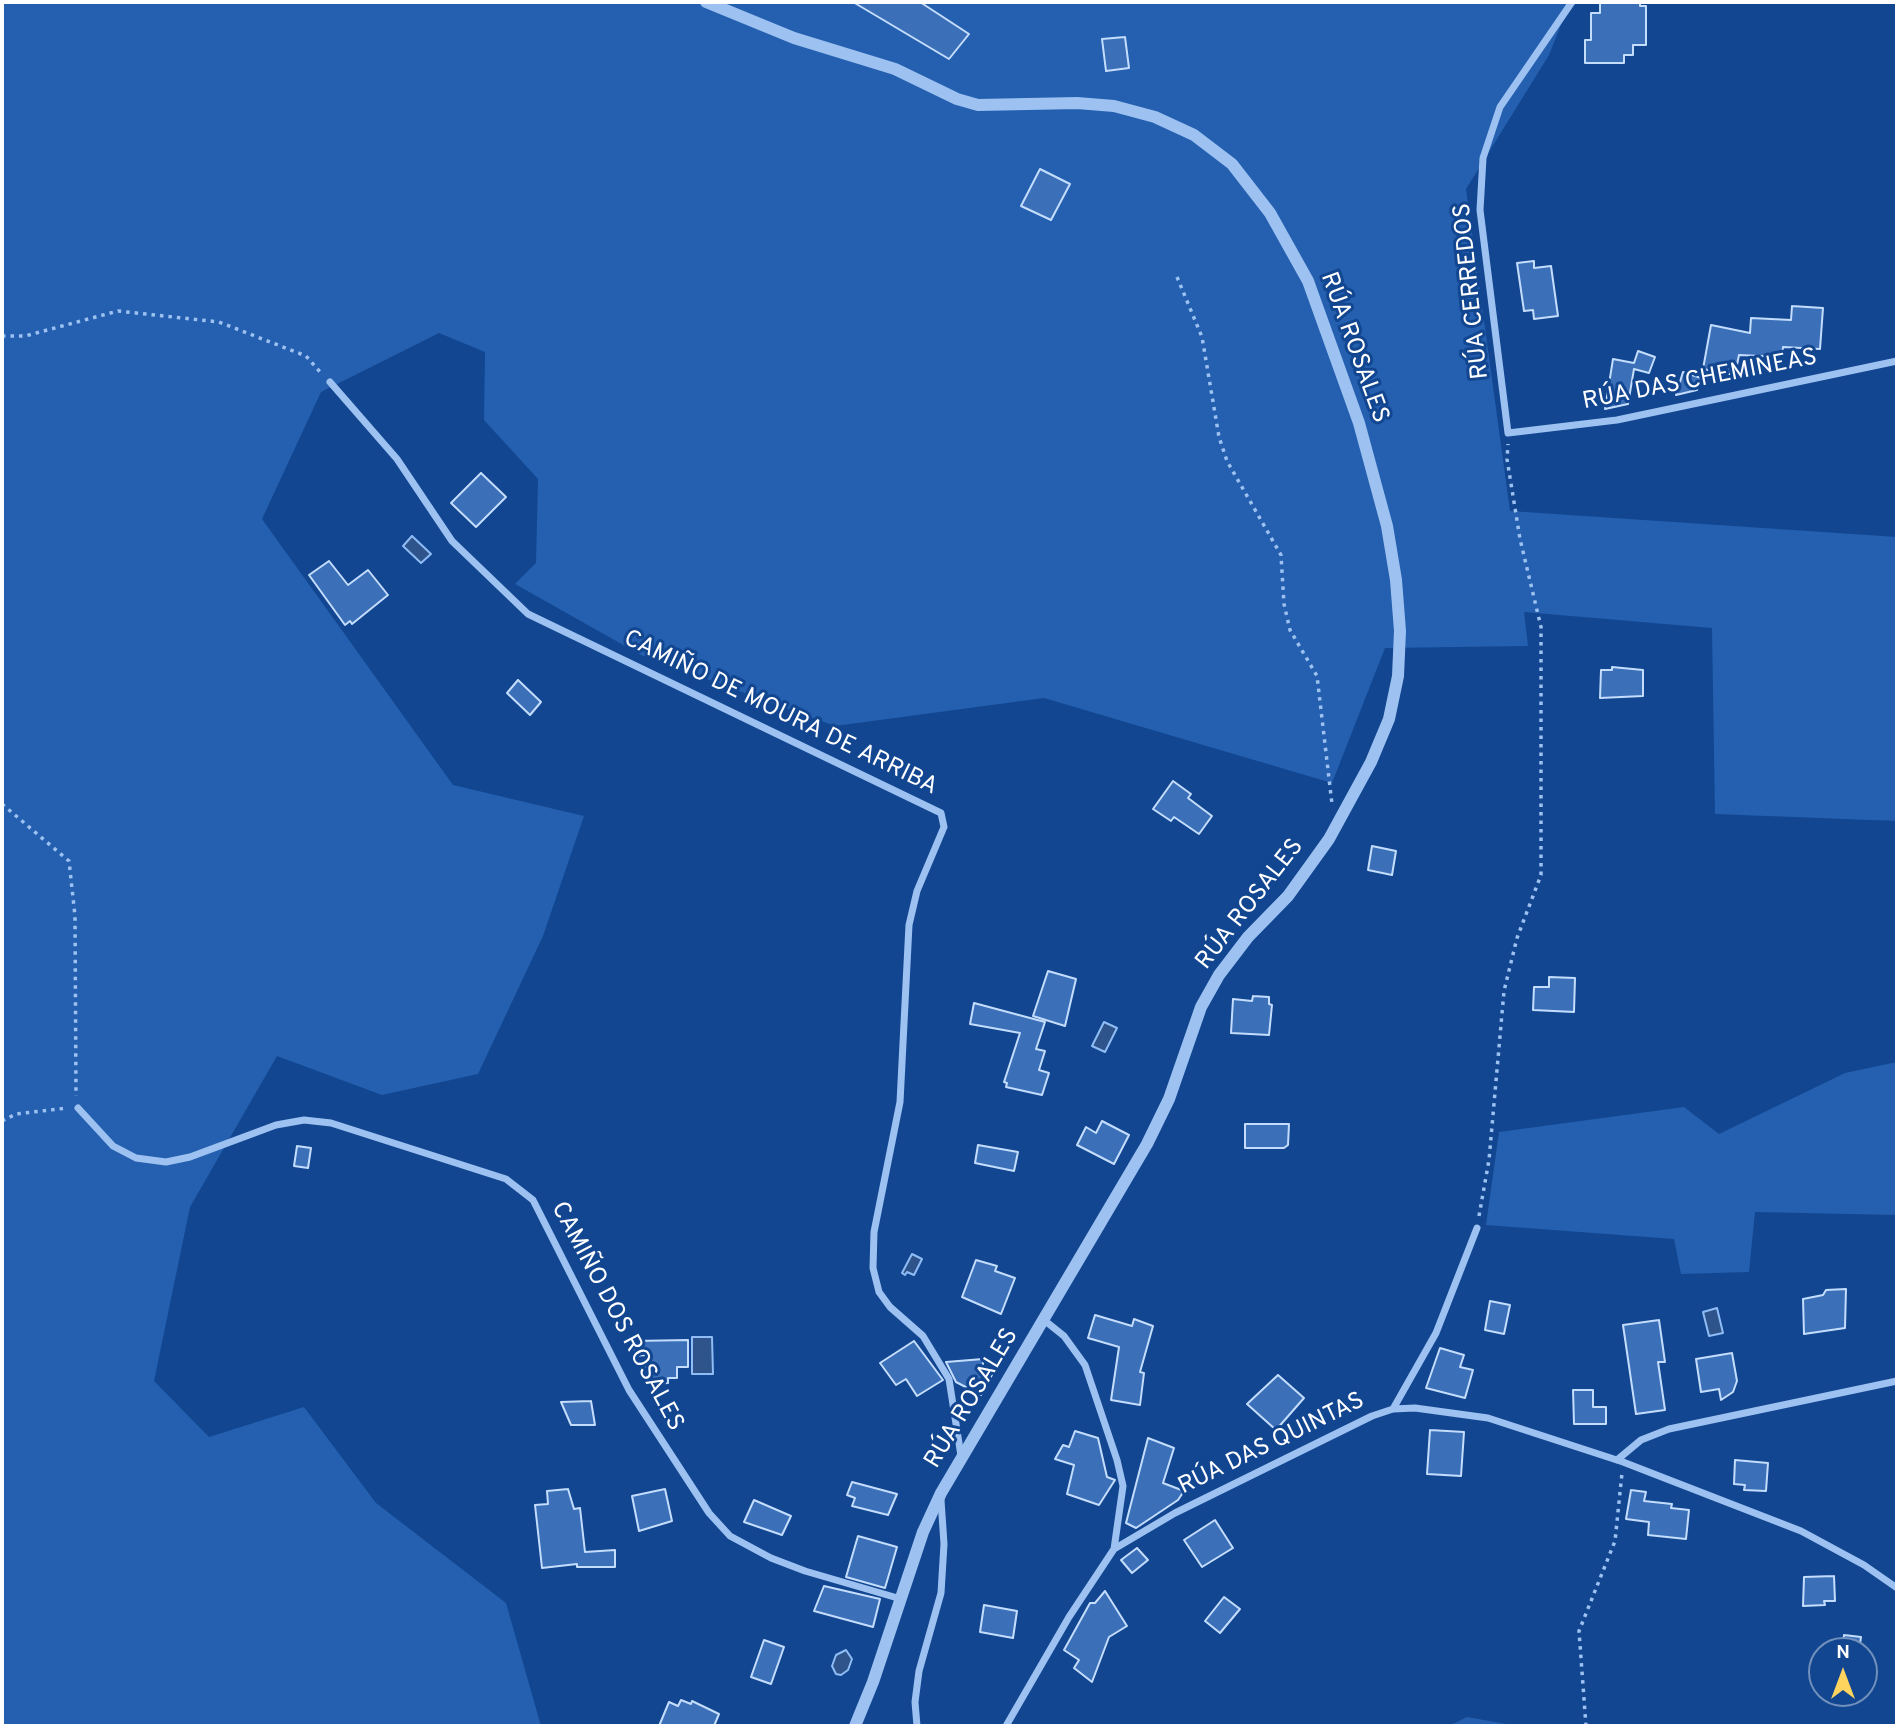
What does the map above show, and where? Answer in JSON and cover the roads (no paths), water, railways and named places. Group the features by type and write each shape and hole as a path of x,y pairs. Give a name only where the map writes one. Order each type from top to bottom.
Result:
{"street":[{"name":"RÚA ROSALES","path":"706,2 794,38 895,69 957,99 1004,106 1077,103 1114,106 1155,117 1194,135 1232,164 1270,213 1308,281 1359,423 1387,526 1400,631 1398,676 1389,719 1371,762 1338,823 1288,896 1219,975 1201,1007 1169,1099 1147,1144 941,1493 923,1532 855,1726"},
{"name":"RÚA CERREDOS","path":"1508,433 1480,210 1483,158 1500,107 1572,2"},
{"name":"RÚA DAS CHEMINEAS","path":"1508,433 1617,419 1897,361"},
{"name":"CAMIÑO DE MOURA DE ARRIBA","path":"330,382 397,459 452,541 528,614 941,813 944,827 917,891 909,925 900,1102 874,1232 873,1268 879,1292 890,1307 923,1336 948,1379 961,1457"},
{"name":"CAMIÑO DOS ROSALES","path":"78,1108 113,1146 136,1158 166,1163 190,1157 276,1125 304,1120 331,1123 484,1171 514,1184 528,1194 541,1214 607,1350 635,1401 667,1453 730,1536 771,1558 901,1599"},
{"path":"1393,1409 1436,1333 1478,1228"},
{"path":"1006,1726 1069,1617 1114,1549 1123,1486 1085,1365 1064,1336 1044,1320"},
{"path":"1620,1461 1641,1440 1669,1429 1897,1381"},
{"name":"RÚA DAS QUINTAS","path":"1114,1549 1242,1479 1393,1409 1452,1411 1488,1418 1620,1461 1801,1531 1864,1565 1897,1588"},
{"path":"916,1726 915,1702 919,1671 941,1593 944,1544 941,1493"}]}
